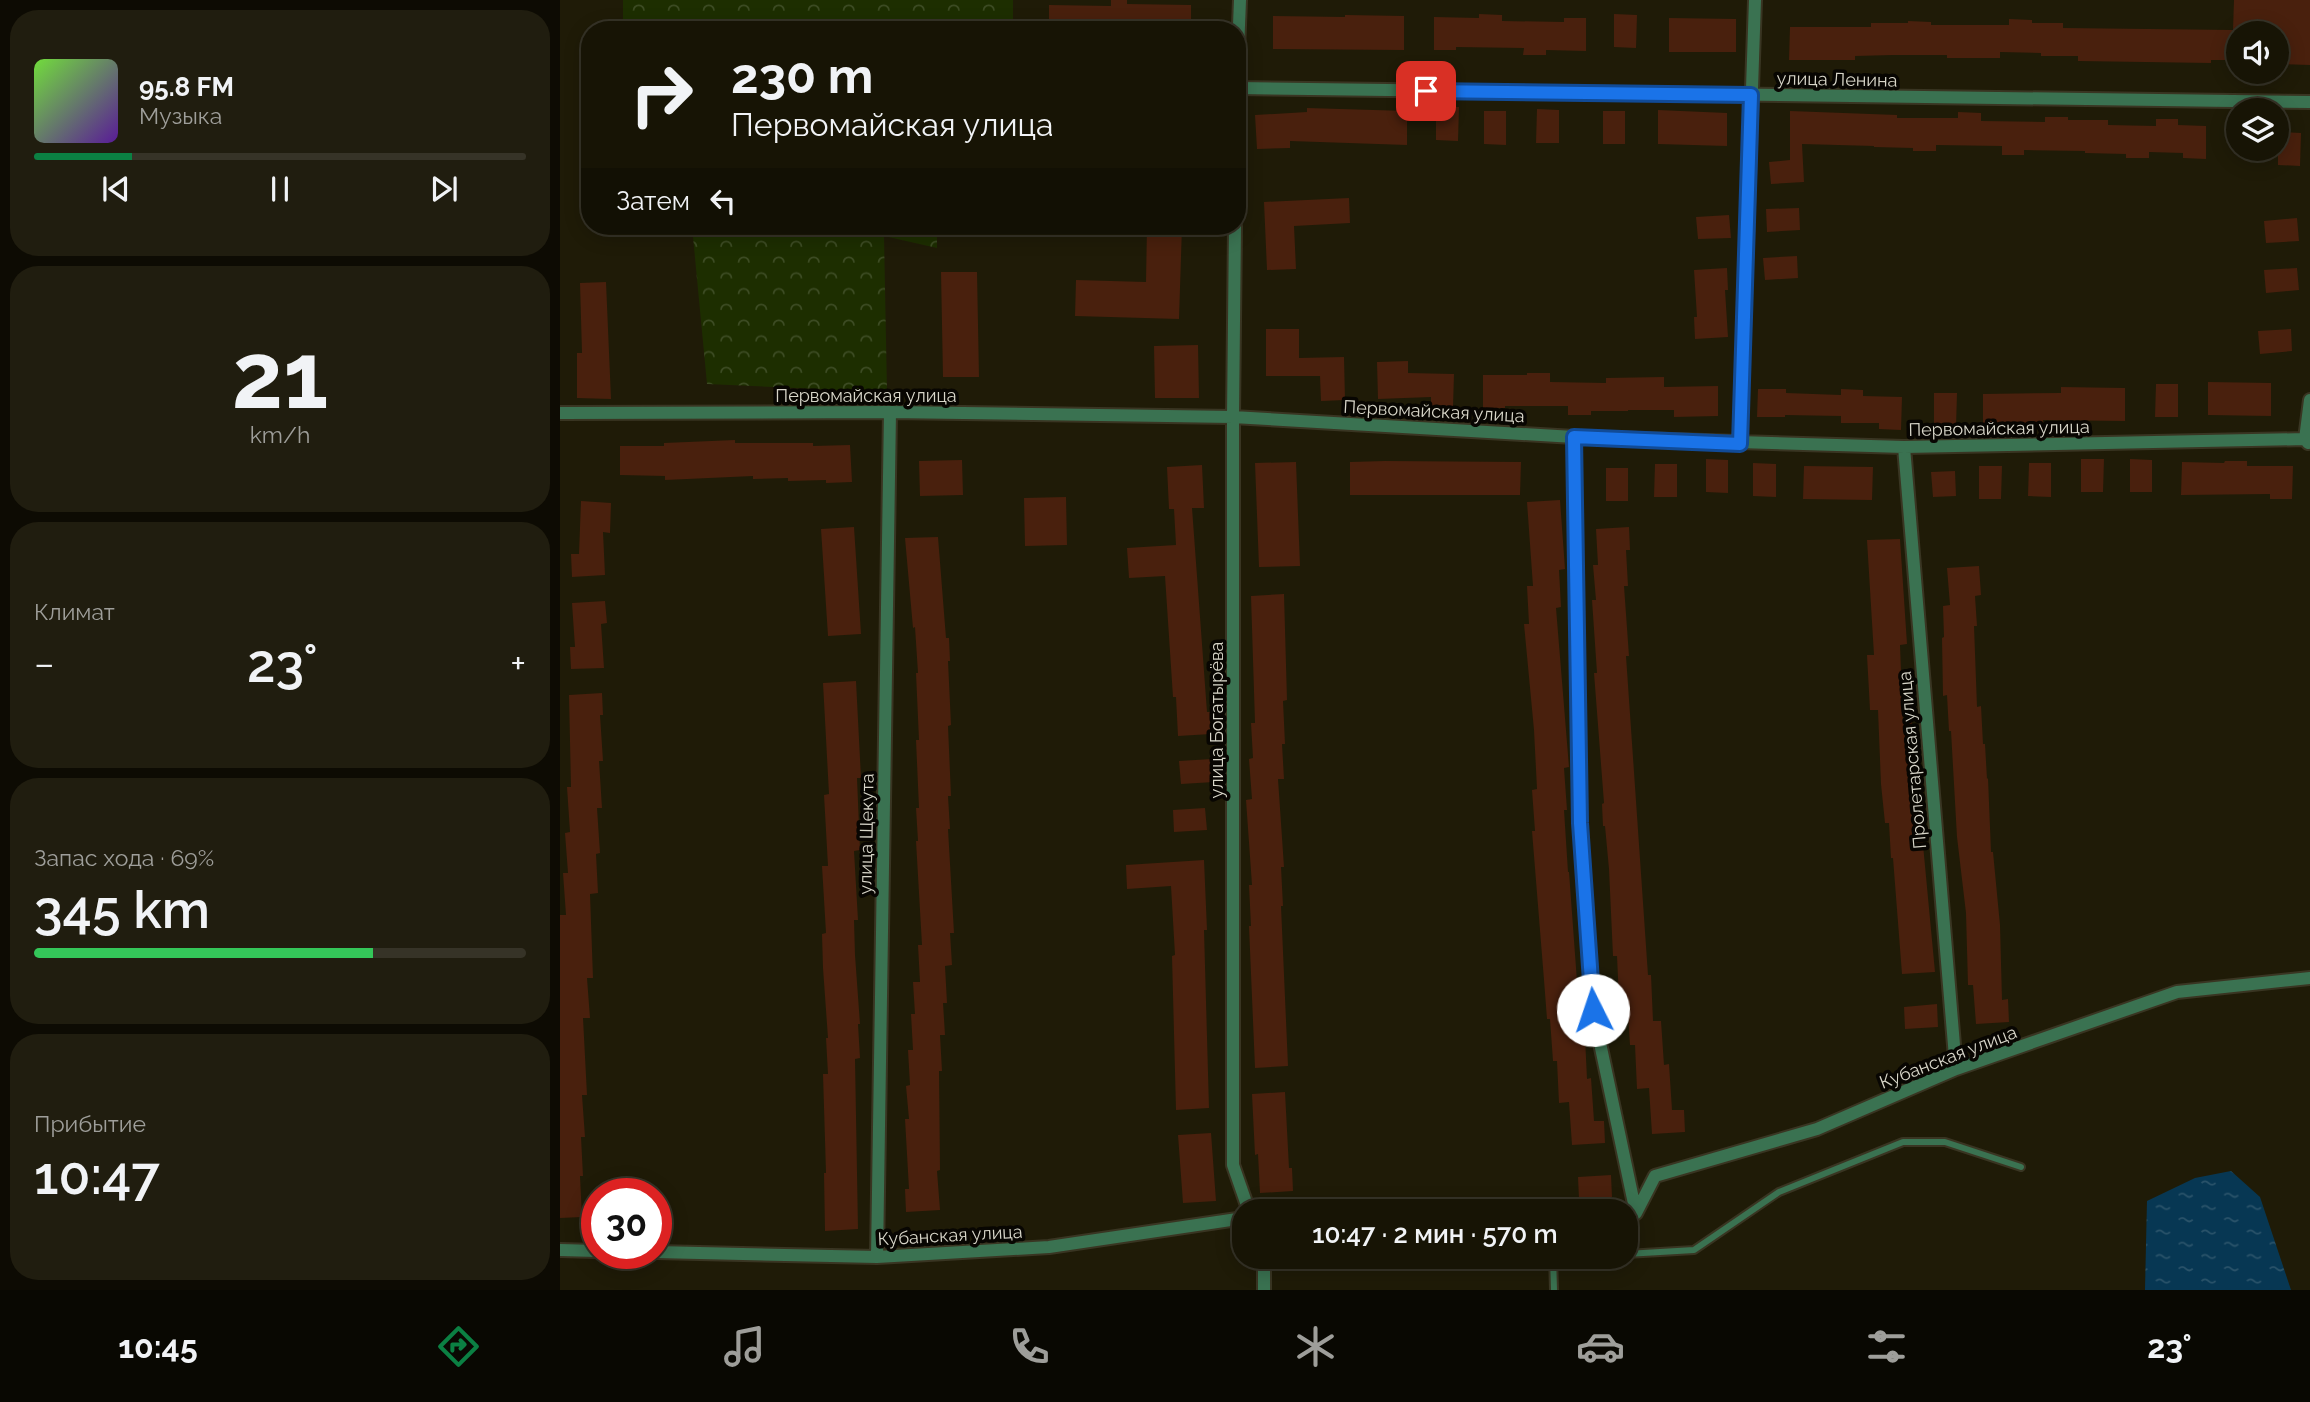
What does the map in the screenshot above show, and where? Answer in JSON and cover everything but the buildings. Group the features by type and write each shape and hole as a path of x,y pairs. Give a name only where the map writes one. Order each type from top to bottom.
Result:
{"street":[{"path":"1239,21 1240,0"},
{"path":"1740,444 1755,0"},
{"name":"улица Ленина","path":"1246,88 2310,102"},
{"name":"улица Богатырёва","path":"1235,235 1233,1165 1245,1199"},
{"path":"2308,442 2310,400"},
{"name":"Первомайская улица","path":"560,413 890,412 1233,417 1574,437 1903,447 2308,442"},
{"name":"улица Щекута","path":"877,1257 890,412"},
{"path":"1574,437 1580,823 1593,1010 1628,1199"},
{"name":"Пролетарская улица","path":"1903,447 1956,1069"},
{"name":"Кубанская улица","path":"1638,1205 1655,1176 1817,1129 1956,1069 2177,992 2310,978"},
{"name":"Кубанская улица","path":"672,1252 877,1257 1049,1247 1232,1220"},
{"path":"560,1250 581,1251"},
{"path":"1264,1269 1264,1290"}],"lane":[{"path":"1638,1253 1694,1250 1779,1192 1903,1142 1945,1142 2021,1167"},
{"path":"1553,1269 1554,1290"}],"green space":[{"path":"623,0 1013,0 1013,21 623,21"},
{"path":"693,235 937,235 937,248 884,236 887,392 707,384"}],"water":[{"path":"2231,1171 2260,1197 2291,1290 2145,1290 2147,1201 2195,1178"}],"route":[{"path":"1426,91 1751,95 1740,444 1574,437 1580,823 1593,1010"}]}
